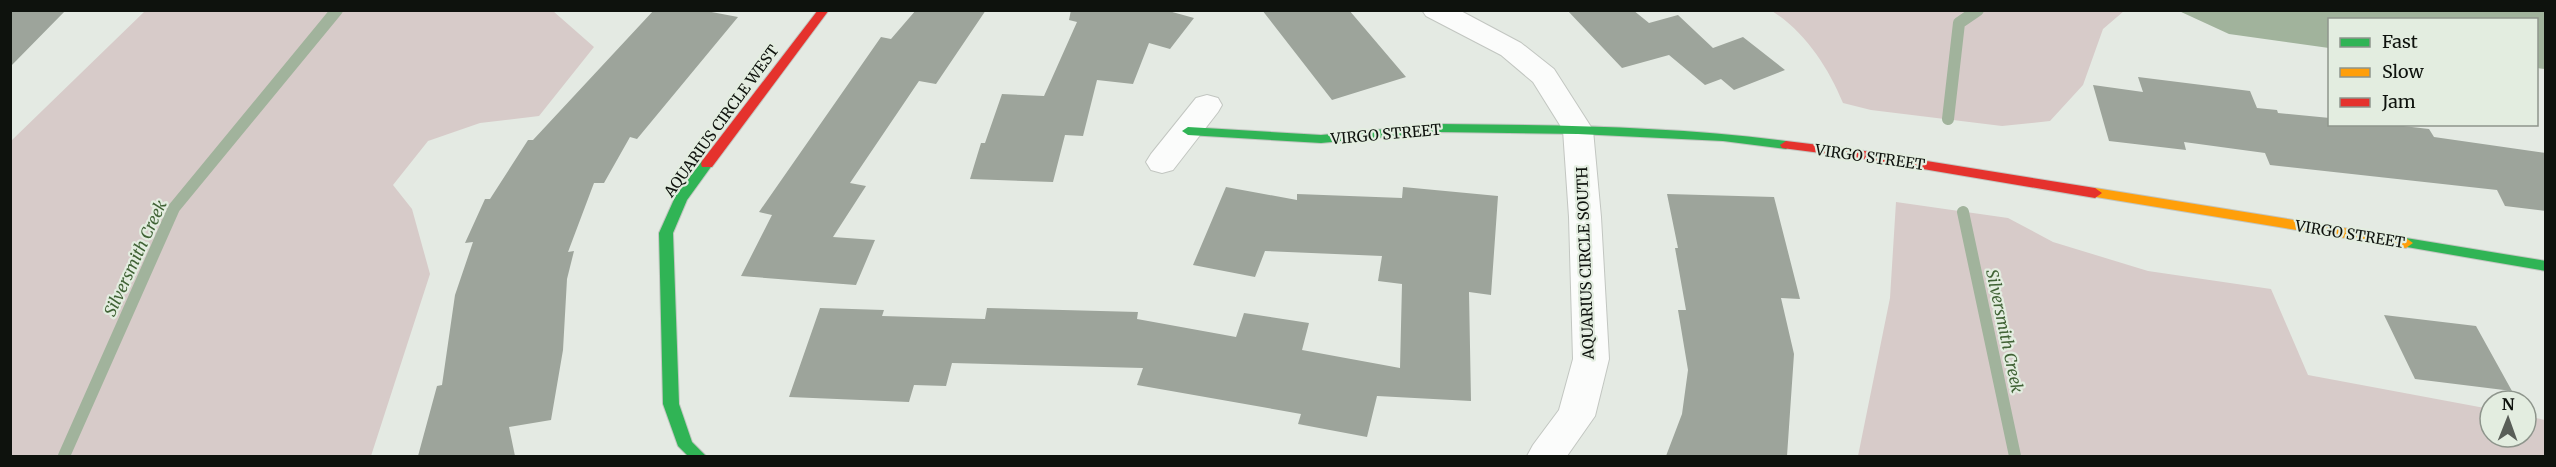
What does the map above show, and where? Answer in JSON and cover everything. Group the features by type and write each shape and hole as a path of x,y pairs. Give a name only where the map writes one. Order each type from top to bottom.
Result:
{"street":[{"name":"AQUARIUS CIRCLE WEST","path":"698,456 686,446 671,404 666,233 681,198 824,10"},
{"path":"1436,10 1511,49 1544,76 1578,130"},
{"path":"1162,162 1208,105"},
{"name":"VIRGO STREET","path":"1188,130 1321,139 1440,128 1578,130 1723,137 1851,153 2546,266"},
{"name":"AQUARIUS CIRCLE SOUTH","path":"1546,456 1576,416 1591,359 1585,217 1578,130"}],"shaded area":[{"path":"145,11 553,11 594,47 539,116 480,123 428,141 393,185 412,209 430,274 371,456 11,456 11,141"},
{"path":"1772,11 2124,11 2103,29 2083,85 2050,121 2002,126 1871,110 1843,103 1814,51 1795,29"},
{"path":"2179,11 2545,11 2545,69 2538,68 2538,18 2328,18 2328,48 2229,34"},
{"path":"1896,202 2008,218 2053,242 2148,271 2271,289 2308,375 2478,407 2478,449 2538,449 2538,419 2545,420 2545,456 1858,456 1890,298"}],"building":[{"path":"10,10 66,10 10,67"},
{"path":"654,10 701,10 738,17 637,139 630,137 604,183 594,183 568,252 574,251 567,279 563,350 551,420 509,427 515,456 418,456 437,386 442,385 455,295 473,242 465,243 485,199 490,199 528,140 533,140"},
{"path":"916,10 986,10 936,84 919,81 850,183 866,186 833,237 875,240 856,285 741,276 772,215 759,212 881,37 891,39"},
{"path":"1071,10 1165,10 1194,18 1170,49 1149,43 1133,84 1097,80 1083,136 1065,135 1053,182 970,179 981,143 985,143 1002,94 1044,96 1077,22 1069,20"},
{"path":"1262,10 1349,10 1406,77 1332,100"},
{"path":"1567,10 1633,10 1649,23 1678,15 1713,48 1743,37 1785,70 1734,90 1721,79 1705,85 1669,55 1622,68"},
{"path":"2138,77 2250,91 2257,108 2277,110 2278,113 2328,118 2328,126 2403,126 2429,129 2434,137 2546,153 2546,211 2505,206 2497,190 2270,165 2265,153 2184,142 2186,150 2109,141 2093,85 2143,92"},
{"path":"1226,187 1297,200 1297,194 1402,198 1403,187 1498,196 1491,295 1469,292 1471,401 1377,396 1367,437 1298,424 1301,414 1137,385 1143,368 952,363 946,386 914,385 909,402 789,397 820,308 884,310 882,316 985,319 987,308 1138,312 1137,319 1236,337 1244,313 1309,323 1302,350 1400,368 1402,284 1378,281 1382,256 1265,251 1255,277 1193,265"},
{"path":"1667,194 1774,197 1800,299 1781,298 1794,354 1787,456 1666,456 1682,414 1688,370 1678,310 1686,310 1675,248 1678,248"},
{"path":"2384,315 2476,326 2511,389 2496,389 2415,379"}],"waterway":[{"name":"Silversmith Creek","path":"64,456 174,208 337,10"},
{"name":"Silversmith Creek","path":"1948,119 1959,23 1978,10"},
{"name":"Silversmith Creek","path":"1963,212 2015,456"}],"traffic: fast":[{"path":"1188,131 1321,139 1440,128 1578,130 1723,137 1786,145"},
{"path":"698,456 686,446 671,404 666,233 681,198 707,164"},
{"path":"2406,243 2546,266"}],"traffic: slow":[{"path":"2095,193 2406,243"}],"traffic: jam":[{"path":"707,164 824,10"},
{"path":"1786,145 1852,153 2095,193"}]}
